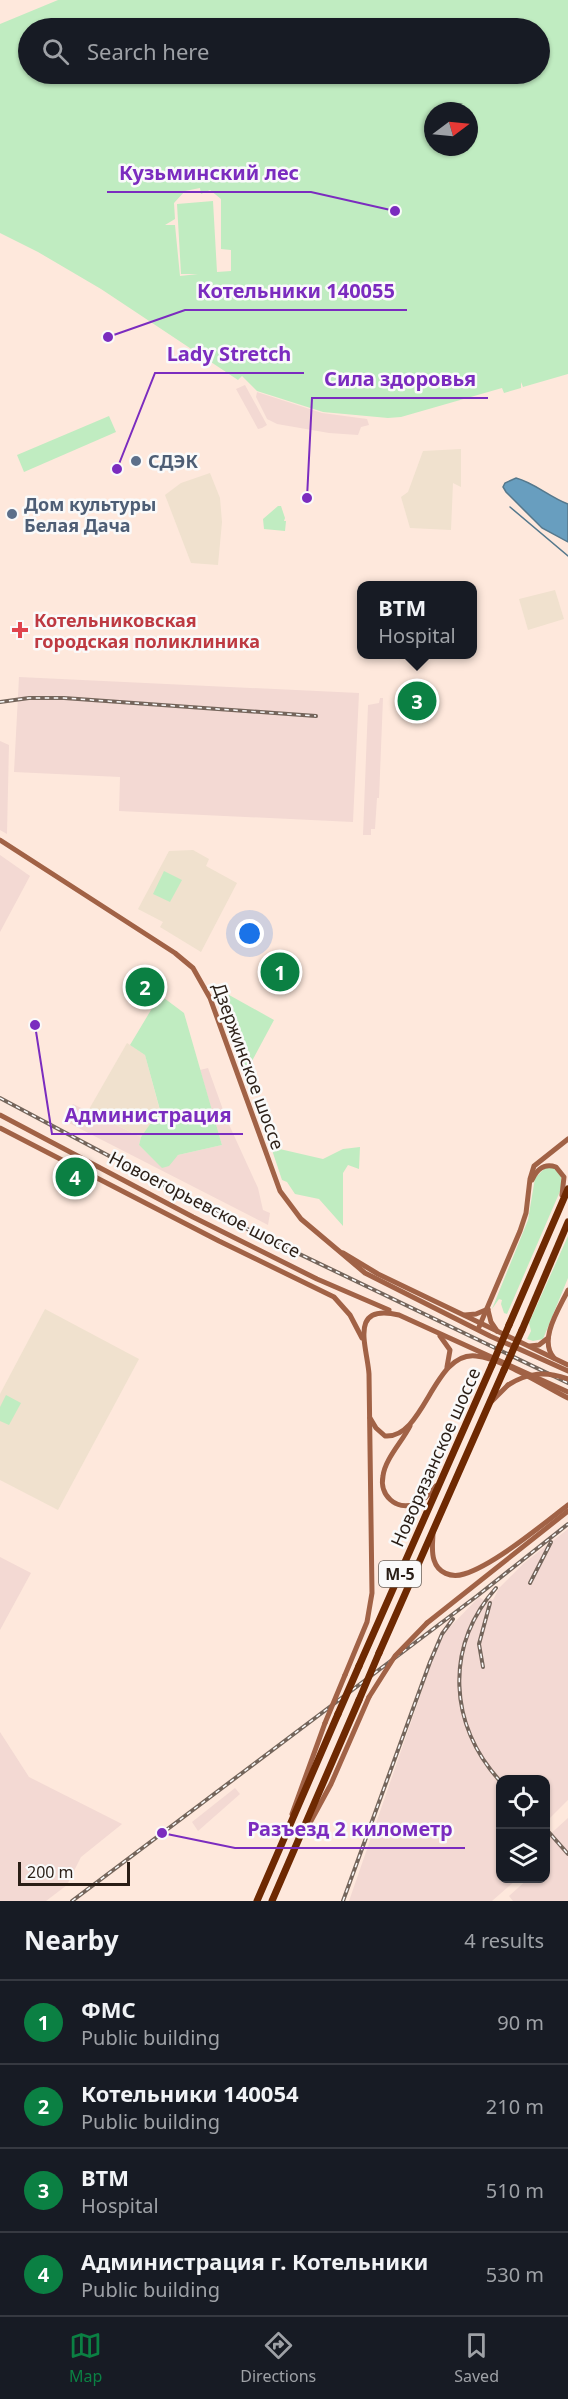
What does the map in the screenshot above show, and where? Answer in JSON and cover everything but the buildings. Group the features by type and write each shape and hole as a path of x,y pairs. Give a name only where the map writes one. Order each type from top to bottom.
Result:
{"highway":[{"name":"Новорязанское шоссе","path":"257,1901 568,1189"},
{"name":"Новорязанское шоссе","path":"272,1901 568,1223"}],"main road":[{"name":"Дзержинское шоссе","path":"0,840 175,953 194,968 210,998 280,1191 301,1219 356,1268 463,1315 479,1327 498,1332 541,1356"},
{"name":"Новоегорьевское шоссе","path":"0,1115 203,1222 318,1279 568,1392"},
{"name":"Новоегорьевское шоссе","path":"0,1128 219,1241 334,1297 350,1315 363,1340 368,1367 370,1418 372,1593 367,1622 309,1762 281,1845"},
{"name":"М-5","path":"479,1327 520,1231 526,1213 534,1166 568,1139"},
{"name":"М-5","path":"529,1190 537,1171 545,1166 556,1167 562,1172 565,1182 560,1208"},
{"name":"Дзержинское шоссе","path":"387,1282 541,1356"},
{"path":"556,1360 548,1348 549,1337 568,1290"},
{"path":"463,1315 476,1314 488,1309 491,1322 498,1332"},
{"path":"363,1340 366,1323 371,1316 385,1312 399,1315"},
{"path":"436,1332 447,1342 450,1350 446,1372"},
{"path":"526,1346 539,1345 549,1337"},
{"path":"370,1418 380,1433 390,1436 400,1434 415,1417 446,1372 462,1357 480,1356 568,1398"},
{"path":"541,1356 568,1365"},
{"path":"541,1356 568,1371"},
{"name":"М-5","path":"488,1405 508,1385 525,1376 538,1373 568,1379"},
{"name":"М-5","path":"415,1417 384,1471 382,1485 384,1493 398,1504 410,1505 422,1501 440,1483"},
{"name":"М-5","path":"433,1529 433,1558 442,1571 456,1576 475,1570 568,1505"},
{"name":"М-5","path":"290,1860 331,1784 369,1697 395,1656 427,1623 568,1511"}],"shaded area":[{"path":"245,385 267,425 262,428 258,429 236,389"},
{"path":"257,392 322,413 367,419 369,425 361,427 358,435 329,433 277,424 267,419 256,397"},
{"path":"461,449 461,487 453,483 451,530 410,528 401,497 408,492 423,451"},
{"path":"210,473 220,498 222,522 218,565 191,563 165,495 181,483"},
{"path":"555,590 564,619 528,630 519,599"},
{"path":"19,677 359,693 353,822 119,811 120,777 14,772"},
{"path":"380,698 383,698 379,798 377,798 375,829 371,829 371,835 363,835 368,705 379,703"},
{"path":"0,741 9,745 7,834 0,830"},
{"path":"193,850 209,859 206,866 237,883 201,952 160,927 163,922 138,909 169,851"},
{"path":"0,855 30,876 0,932"},
{"path":"127,1043 145,1055 160,1111 141,1137 88,1111"},
{"path":"208,1068 226,1118 258,1188 263,1210 270,1213 268,1225 63,1120 73,1104 141,1137 139,1145 162,1167 178,1155 222,1145 200,1070"},
{"path":"45,1309 139,1359 58,1510 0,1480 0,1394"},
{"path":"568,1529 568,1800 550,1818 550,1775 496,1775 496,1883 512,1883 492,1901 349,1901 436,1650 447,1630 479,1597 487,1602 490,1599 493,1600 499,1588 524,1563"},
{"path":"0,1557 31,1573 0,1630"},
{"path":"0,1732 29,1777 122,1824 81,1857 67,1885 46,1901 0,1901"},
{"path":"235,1788 240,1794 198,1831 192,1822"},
{"path":"568,1818 568,1901 513,1901 509,1896 524,1883 550,1883 550,1834"}],"green space":[{"path":"58,0 568,0 568,374 523,387 521,382 521,388 504,393 502,388 401,417 388,418 323,412 257,391 242,376 238,380 101,289 38,252 0,233 0,24","holes":["200,188 201,194 210,190 221,199 221,249 231,250 231,271 217,272 213,201 177,204 181,274 198,274 180,276 175,225 165,225 175,219 174,203 185,191"]},
{"path":"109,416 116,432 24,472 17,455"},
{"path":"281,506 284,521 286,521 285,531 264,529 263,519"},
{"path":"164,871 182,880 170,902 153,894"},
{"path":"213,986 274,1020 245,1074"},
{"path":"160,995 184,1013 222,1145 178,1155 169,1166 162,1168 139,1145 141,1137 160,1110 145,1055 130,1045"},
{"path":"271,1147 323,1159 343,1149 360,1147 359,1169 348,1165 343,1173 343,1226 319,1199 295,1194 287,1182 282,1180"},
{"path":"545,1168 554,1168 561,1176 561,1189 507,1314 504,1313 502,1300 499,1299 492,1309 528,1220 535,1178"},
{"path":"568,1236 568,1278 543,1339 533,1341 527,1339 531,1331 529,1323"},
{"path":"6,1395 21,1403 9,1425 0,1421 0,1407"}],"water":[{"path":"516,478 568,504 568,542 542,528 506,492 503,487 505,483"}],"waterway":[{"path":"510,507 568,556"}],"railway":[{"path":"0,702 29,698 64,698 316,716"},
{"path":"0,1098 239,1225 568,1383"},
{"path":"72,1901 477,1596 568,1524"},
{"path":"530,1583 551,1542"},
{"path":"496,1588 479,1611 468,1635 461,1660 459,1686 463,1711 471,1736 483,1759 496,1776"},
{"path":"483,1667 479,1644 490,1603"},
{"path":"343,1901 430,1662 442,1634 453,1619"},
{"path":"550,1834 568,1854"}],"place":[{"name":"Кузьминский лес","path":"395,211"},
{"name":"Котельники 140055","path":"108,337"},
{"name":"СДЭК","path":"136,461"},
{"name":"Lady Stretch","path":"117,469"},
{"name":"Сила здоровья","path":"307,498"},
{"name":"Дом культуры Белая Дача","path":"12,514"},
{"name":"Котельниковская городская поликлиника","path":"20,630"},
{"name":"ВТМ","path":"417,701"},
{"name":"ФМС","path":"280,972"},
{"name":"Котельники 140054","path":"145,987"},
{"name":"Администрация","path":"35,1025"},
{"name":"Администрация г. Котельники","path":"75,1177"},
{"name":"Разъезд 2 километр","path":"162,1833"}]}
